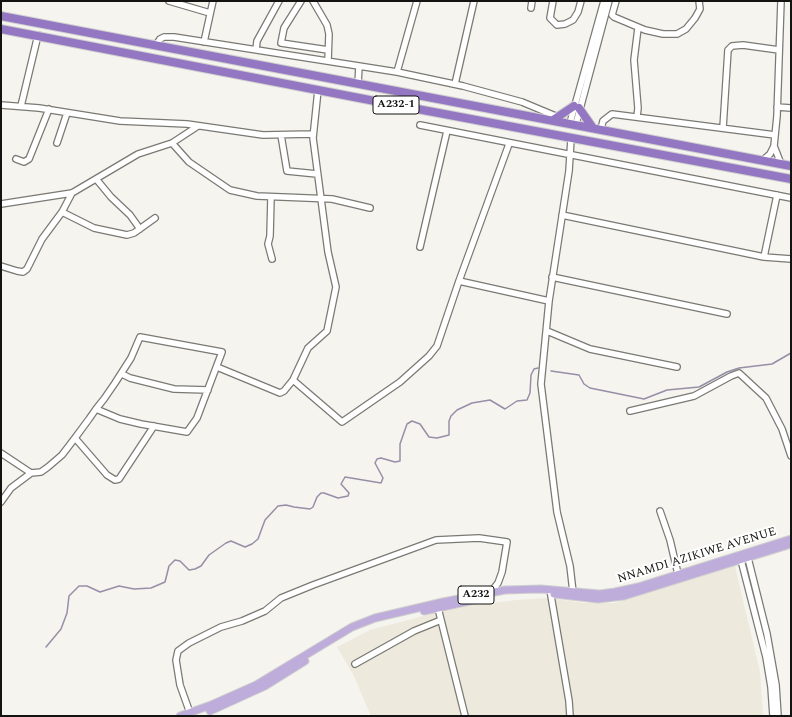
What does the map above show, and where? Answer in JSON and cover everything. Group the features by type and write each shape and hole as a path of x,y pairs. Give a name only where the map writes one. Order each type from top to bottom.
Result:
{"highway":[{"name":"A232-1","path":"1,16 358,84 556,119 597,129 791,166"},
{"name":"A232-1","path":"1,29 791,180"},
{"path":"556,119 577,107 597,129"}],"main road":[{"name":"NNAMDI AZIKIWE AVENUE","path":"192,714 256,685 360,624 387,615 491,592 516,589 600,594 615,592 791,539"},
{"name":"NNAMDI AZIKIWE AVENUE","path":"180,716 227,704 265,686 335,642 362,628 386,620 501,595 550,591 587,599 608,599 634,594 791,544"}],"street":[{"path":"169,1 210,13"},
{"path":"204,42 213,1"},
{"path":"256,50 257,41 279,1"},
{"path":"301,1 284,28 281,43 328,50"},
{"path":"313,1 327,25 329,34 328,61"},
{"path":"397,72 417,1"},
{"path":"455,84 474,1"},
{"path":"531,8 532,1"},
{"path":"553,1 550,18 558,25 565,24 573,20 578,12 580,1"},
{"path":"573,124 604,1"},
{"path":"577,107 610,1"},
{"path":"616,1 612,16 638,28 663,34 677,34 682,32 695,18 700,9 699,1"},
{"path":"763,160 770,154 774,146 781,1"},
{"path":"637,117 638,108 634,60 638,28"},
{"path":"21,106 38,35"},
{"path":"156,45 164,37 397,72 455,84 522,102 556,119"},
{"path":"723,128 728,50 732,46 743,45 779,50"},
{"path":"358,84 359,66"},
{"path":"217,367 280,393 284,391 293,380 308,348 327,331 336,287 328,252 313,134 318,90"},
{"path":"1,105 21,106 120,121 163,122 263,135 313,134"},
{"path":"777,107 791,108"},
{"path":"16,159 24,162 29,159 49,110"},
{"path":"57,143 67,113"},
{"path":"597,129 603,121 612,114 775,135"},
{"path":"420,125 509,144 791,198"},
{"path":"1,204 72,193 97,180 138,154 172,143 198,126"},
{"path":"420,247 447,131"},
{"path":"281,135 287,171 317,174"},
{"path":"571,139 562,216 549,301 541,384 557,512 570,566 572,592"},
{"path":"172,143 189,162 230,190 271,197 320,197 370,208"},
{"path":"293,380 342,422 400,382 437,346 458,281 509,144"},
{"path":"774,146 781,164"},
{"path":"97,180 111,197 130,214 140,229"},
{"path":"1,266 23,272 27,269 42,239 62,212 72,193"},
{"path":"764,257 777,195"},
{"path":"271,197 270,236 268,244 272,259"},
{"path":"62,212 94,228 109,232 127,234 134,233 155,218"},
{"path":"562,216 764,257 788,260 791,259"},
{"path":"552,278 726,314"},
{"path":"458,281 549,301"},
{"path":"547,332 590,349 677,367"},
{"path":"1,502 11,488 31,473 41,472 62,455 75,438 96,409 122,374 139,338 143,337 222,352 197,418 187,432 120,419 96,409"},
{"path":"122,374 130,378 174,389 208,390"},
{"path":"630,411 694,396 731,376 739,374 766,398 782,429 791,456"},
{"path":"75,438 106,475 115,480 119,479 154,426"},
{"path":"1,454 31,473"},
{"path":"660,510 670,540 678,574"},
{"path":"192,714 180,685 176,660 178,651 189,643 221,627 242,621 265,611 281,598 436,540 479,538 507,542 502,572 498,583 491,592"},
{"path":"745,559 766,657 771,687 773,716"},
{"path":"745,559 767,634 776,685 778,716"},
{"path":"550,591 569,701 570,716"},
{"path":"438,608 465,716"},
{"path":"355,664 414,631 442,620"}],"shaded area":[{"path":"735,566 760,672 763,716 371,716 353,674 337,647 370,630 431,614 474,605 548,598 584,603 615,603"}],"waterway":[{"path":"551,371 579,375 584,384 590,388 644,399 667,390 699,387 727,372 739,368 772,364 791,353"},
{"path":"46,647 61,629 67,613 69,596 79,586 87,586 100,592 119,586 134,589 151,588 165,582 169,566 175,560 180,561 189,570 195,569 201,566 209,555 226,543 231,541 245,547 252,544 258,539 265,520 278,506 286,505 310,509 313,507 317,497 321,493 338,498 348,496 349,493 341,484 345,477 381,483 383,478 375,463 377,459 381,458 395,462 400,461 400,444 407,424 412,421 420,424 429,437 437,438 449,435 449,421 451,416 457,410 472,403 490,400 505,409 517,401 527,400 530,393 531,375 534,369 538,368"}]}
